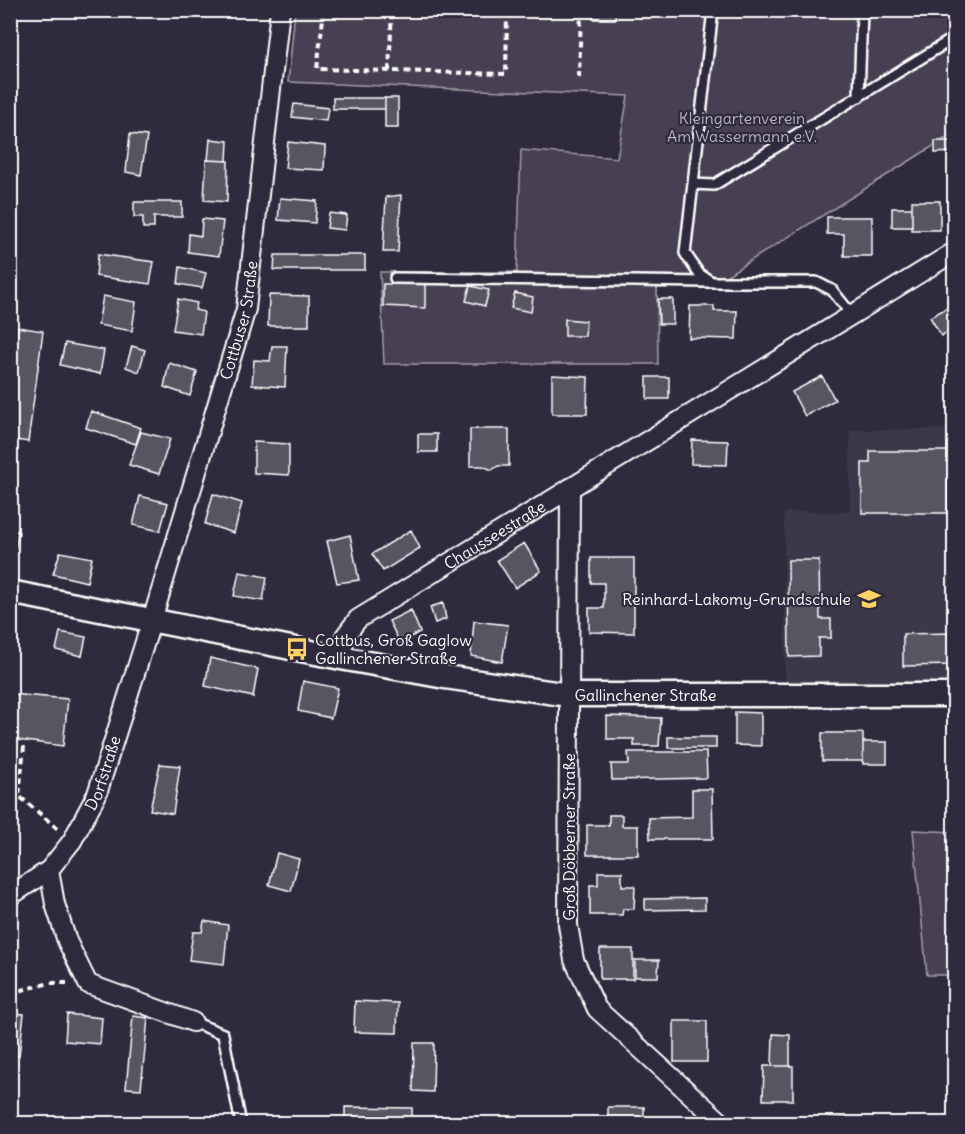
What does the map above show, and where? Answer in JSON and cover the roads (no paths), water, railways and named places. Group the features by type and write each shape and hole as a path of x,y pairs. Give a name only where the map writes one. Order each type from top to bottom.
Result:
{"street":[{"name":"Cottbuser Straße","path":"151,621 246,309 280,10"},
{"name":"Chausseestraße","path":"341,658 345,636 358,619 954,252"},
{"name":"Groß Döbberner Straße","path":"570,488 568,925 574,960 597,1009 723,1124"},
{"path":"10,592 341,658"},
{"name":"Dorfstraße","path":"10,896 49,870 72,842 97,794 151,621"},
{"name":"Gallinchener Straße","path":"341,658 446,677 569,695 954,695"},
{"path":"49,870 55,904 67,941 88,984 193,1022"}],"lane":[{"path":"712,282 699,274 685,253 713,10"},
{"path":"859,96 862,10"},
{"path":"693,184 714,185 954,38"},
{"path":"394,278 816,282 832,290 852,315"},
{"path":"193,1022 223,1034 241,1124"}],"place":[{"name":"Reinhard-Lakomy-Grundschule","path":"869,599"},
{"name":"Cottbus, Groß Gaglow Gallinchener Straße","path":"297,649"}],"park label":[{"name":"Kleingartenverein Am Wassermann e.V.","path":"742,127"}]}
